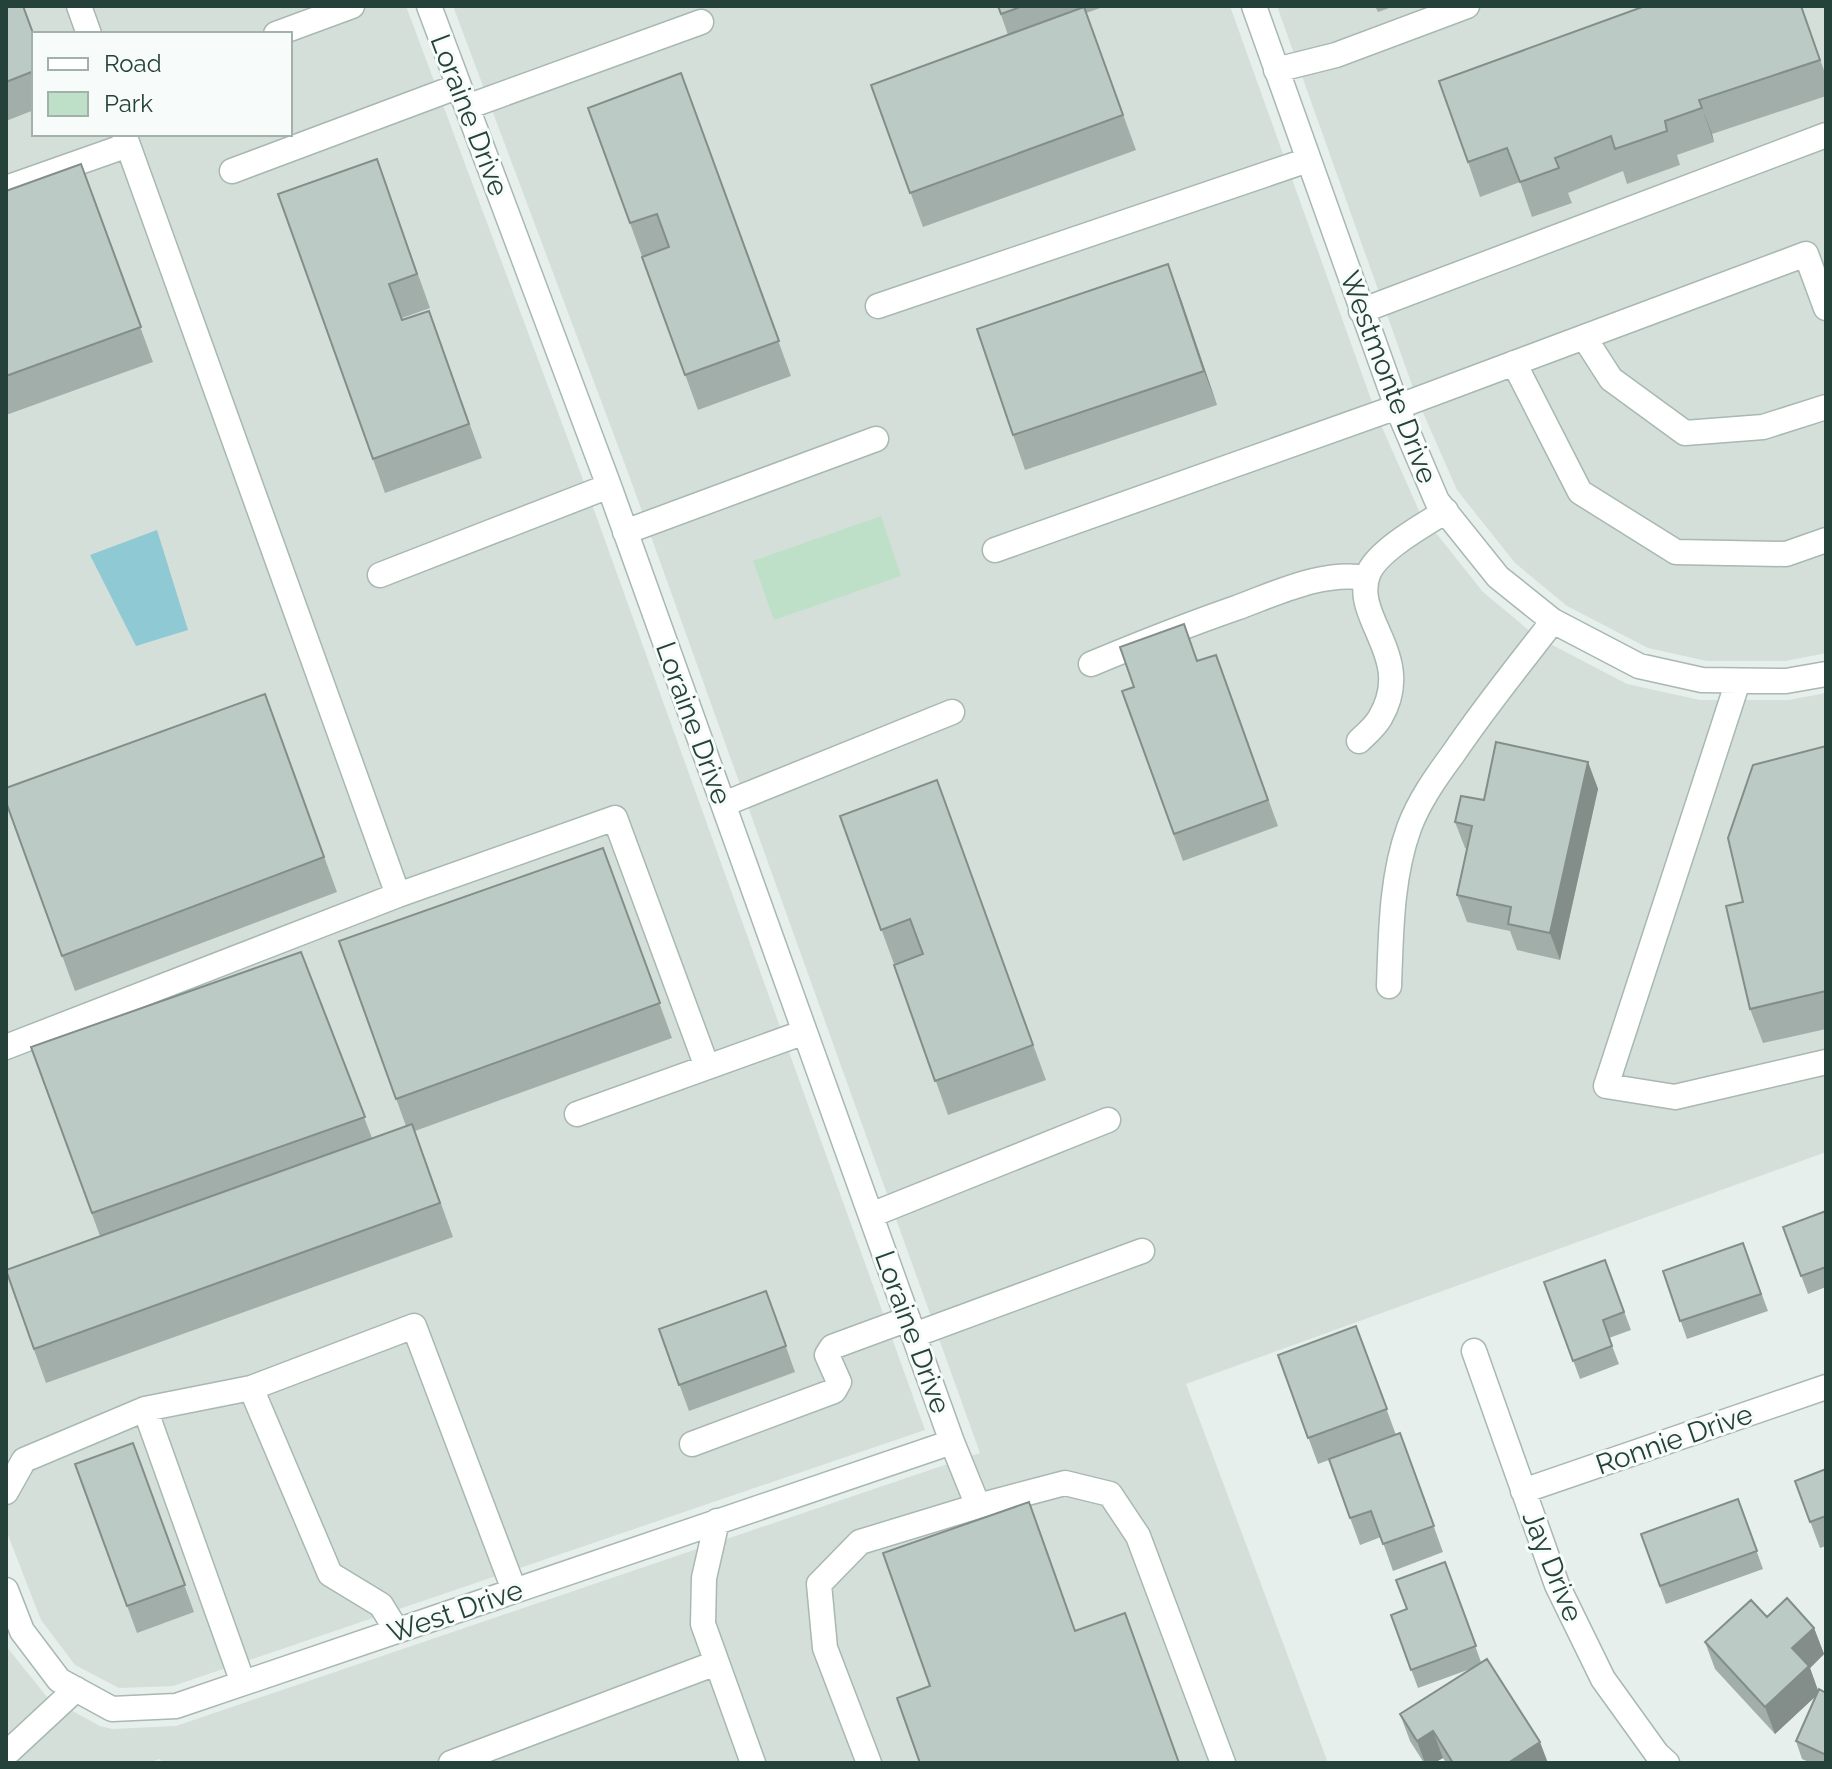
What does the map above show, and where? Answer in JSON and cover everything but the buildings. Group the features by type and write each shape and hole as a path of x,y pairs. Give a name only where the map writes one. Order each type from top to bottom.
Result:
{"street":[{"path":"79,6 88,32"},
{"path":"281,32 352,6"},
{"name":"Loraine Drive","path":"429,6 609,486 952,1442 978,1506"},
{"name":"Westmonte Drive","path":"1254,6 1361,311 1437,501 1498,577 1553,621 1639,666 1702,680 1786,681 1826,674"},
{"path":"1276,70 1336,55 1467,6"},
{"path":"232,171 701,22"},
{"path":"1361,311 1826,135"},
{"path":"6,188 126,139 398,895"},
{"path":"878,306 1308,160"},
{"path":"995,550 1397,407 1806,254 1826,308"},
{"path":"1584,337 1611,379 1685,433 1763,427 1826,407"},
{"path":"1514,363 1580,492 1676,552 1786,554 1826,540"},
{"path":"625,532 876,439"},
{"path":"380,575 609,486"},
{"path":"1359,741 1379,720 1388,701 1391,680 1389,660 1365,601 1367,578 1379,558 1446,511"},
{"path":"1091,664 1169,632 1306,583 1334,577 1367,578"},
{"path":"1389,986 1398,866 1410,826 1431,785 1457,747 1553,621"},
{"path":"1738,681 1606,1086 1675,1097 1826,1062"},
{"path":"724,804 952,712"},
{"path":"6,1047 398,895 615,818 707,1067"},
{"path":"577,1114 805,1032"},
{"path":"871,1215 1108,1120"},
{"path":"692,1444 834,1391 839,1382 827,1355 832,1347 911,1327 1142,1251"},
{"path":"6,1492 24,1460 145,1409 251,1388 414,1326 514,1590"},
{"name":"Jay Drive","path":"1474,1351 1557,1585 1603,1679 1657,1754 1667,1763"},
{"name":"Ronnie Drive","path":"1523,1491 1826,1387"},
{"path":"251,1388 330,1574 381,1605 397,1631"},
{"path":"145,1409 243,1683"},
{"name":"West Drive","path":"6,1590 22,1631 59,1680 112,1709 176,1706 952,1442"},
{"path":"869,1763 825,1648 819,1584 860,1542 1065,1483 1110,1494 1138,1536 1223,1763"},
{"path":"717,1521 704,1578 703,1624 753,1763"},
{"path":"451,1763 716,1663"},
{"path":"6,1754 76,1689"}],"shaded area":[{"path":"6,6 406,6 588,493 925,1430 173,1686 119,1688 75,1665 41,1620 6,1530"},
{"path":"453,6 1230,6 1377,416 1420,513 1483,592 1537,637 1627,684 1700,700 1789,700 1826,693 1826,1152 1186,1384 1328,1763 162,1763 160,1759 146,1763 6,1763 6,1646 47,1697 100,1726 112,1729 176,1726 980,1453 630,478"},
{"path":"1277,6 1826,6 1826,653 1786,661 1707,661 1648,648 1567,606 1515,563 1457,490 1417,399"}],"green space":[{"path":"881,516 901,576 774,620 753,561"}],"water":[{"path":"157,530 188,630 136,646 90,555"}]}
